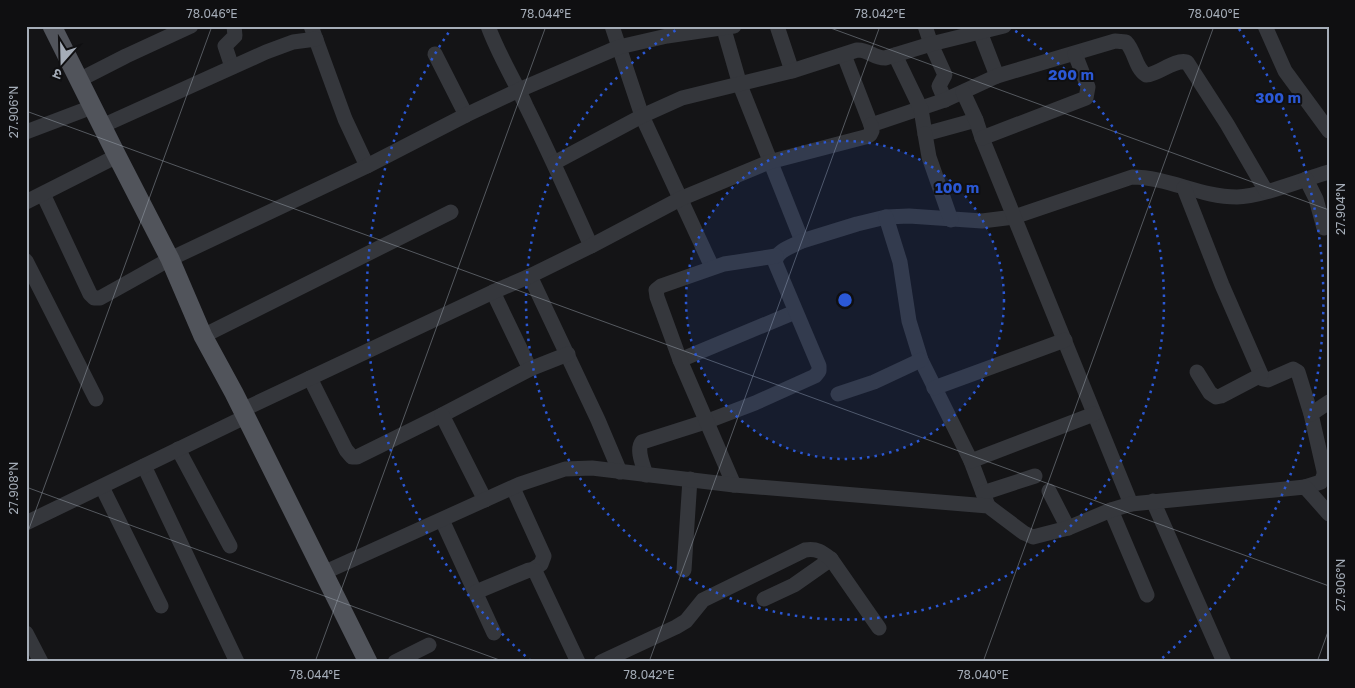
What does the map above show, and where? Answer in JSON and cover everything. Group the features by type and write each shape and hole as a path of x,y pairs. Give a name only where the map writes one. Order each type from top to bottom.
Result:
{"main road":[{"path":"52,26 116,156 170,259 203,336 244,413 368,662"}],"street":[{"path":"79,80 191,26"},
{"path":"232,67 225,46 236,36 234,26"},
{"path":"488,26 499,53 554,163 591,246"},
{"path":"612,26 642,116 712,267"},
{"path":"777,26 792,71"},
{"path":"925,26 945,75 939,86 945,100"},
{"path":"554,163 642,116 682,98 792,71 844,54 862,50 879,58 1004,26"},
{"path":"1265,26 1285,71 1329,131"},
{"path":"42,194 90,294 94,298 100,298 170,259 368,166 519,90 619,47 667,36 727,27 740,85 802,241"},
{"path":"980,32 996,76"},
{"path":"102,126 266,52 314,33 345,119 368,166"},
{"path":"871,125 945,100 996,76 1122,41 1129,46 1140,70 1146,75 1179,62 1187,62 1227,124 1266,191"},
{"path":"435,54 466,115"},
{"path":"26,524 178,449 310,378 530,276 680,199 770,162 870,135 871,125 844,54"},
{"path":"982,138 1086,98 1088,88 1075,54"},
{"path":"895,55 921,109 929,157 951,220"},
{"path":"963,92 976,120 1130,504"},
{"path":"26,132 92,107"},
{"path":"925,134 976,120"},
{"path":"26,202 116,156"},
{"path":"734,485 708,421 680,360 657,297 656,290 661,286 712,267 776,256 802,241 886,217 918,217 982,222 1014,217 1132,177 1160,179 1184,188 1209,194 1236,197 1266,191 1329,172"},
{"path":"1306,179 1316,199 1324,228"},
{"path":"886,217 900,262 909,321 921,360 971,461 986,500 1029,536 1038,536 1068,528 1130,504 1305,487 1321,482 1324,475 1311,414 1298,372 1291,370 1264,380 1222,285 1184,188"},
{"path":"203,336 451,212"},
{"path":"646,475 639,450 642,442 708,421 755,403 815,376 819,372 819,366 775,262 776,256"},
{"path":"26,261 96,399"},
{"path":"530,276 568,354 620,472"},
{"path":"493,292 530,369"},
{"path":"680,360 795,312"},
{"path":"934,388 1065,340"},
{"path":"310,378 346,450 352,457 357,457 530,369 568,354"},
{"path":"838,394 874,382 921,360"},
{"path":"1197,372 1210,393 1216,397 1261,375"},
{"path":"1311,414 1329,402"},
{"path":"971,461 1094,414"},
{"path":"442,415 485,500"},
{"path":"178,449 230,546"},
{"path":"144,466 237,662"},
{"path":"323,573 485,500 565,469 592,468 734,485 986,500 1035,476"},
{"path":"684,570 690,480"},
{"path":"102,487 161,606"},
{"path":"1305,487 1329,514"},
{"path":"476,592 532,570 541,564 544,556 513,488"},
{"path":"1049,491 1068,528"},
{"path":"1153,501 1224,662"},
{"path":"1112,510 1147,595"},
{"path":"442,520 494,633"},
{"path":"600,662 676,627 686,620 703,600 713,594 761,573 806,550 813,549 821,551 831,559 879,628"},
{"path":"764,599 794,585 831,559"},
{"path":"532,570 538,574 578,662"},
{"path":"26,633 40,662"},
{"path":"395,662 429,645"}]}
